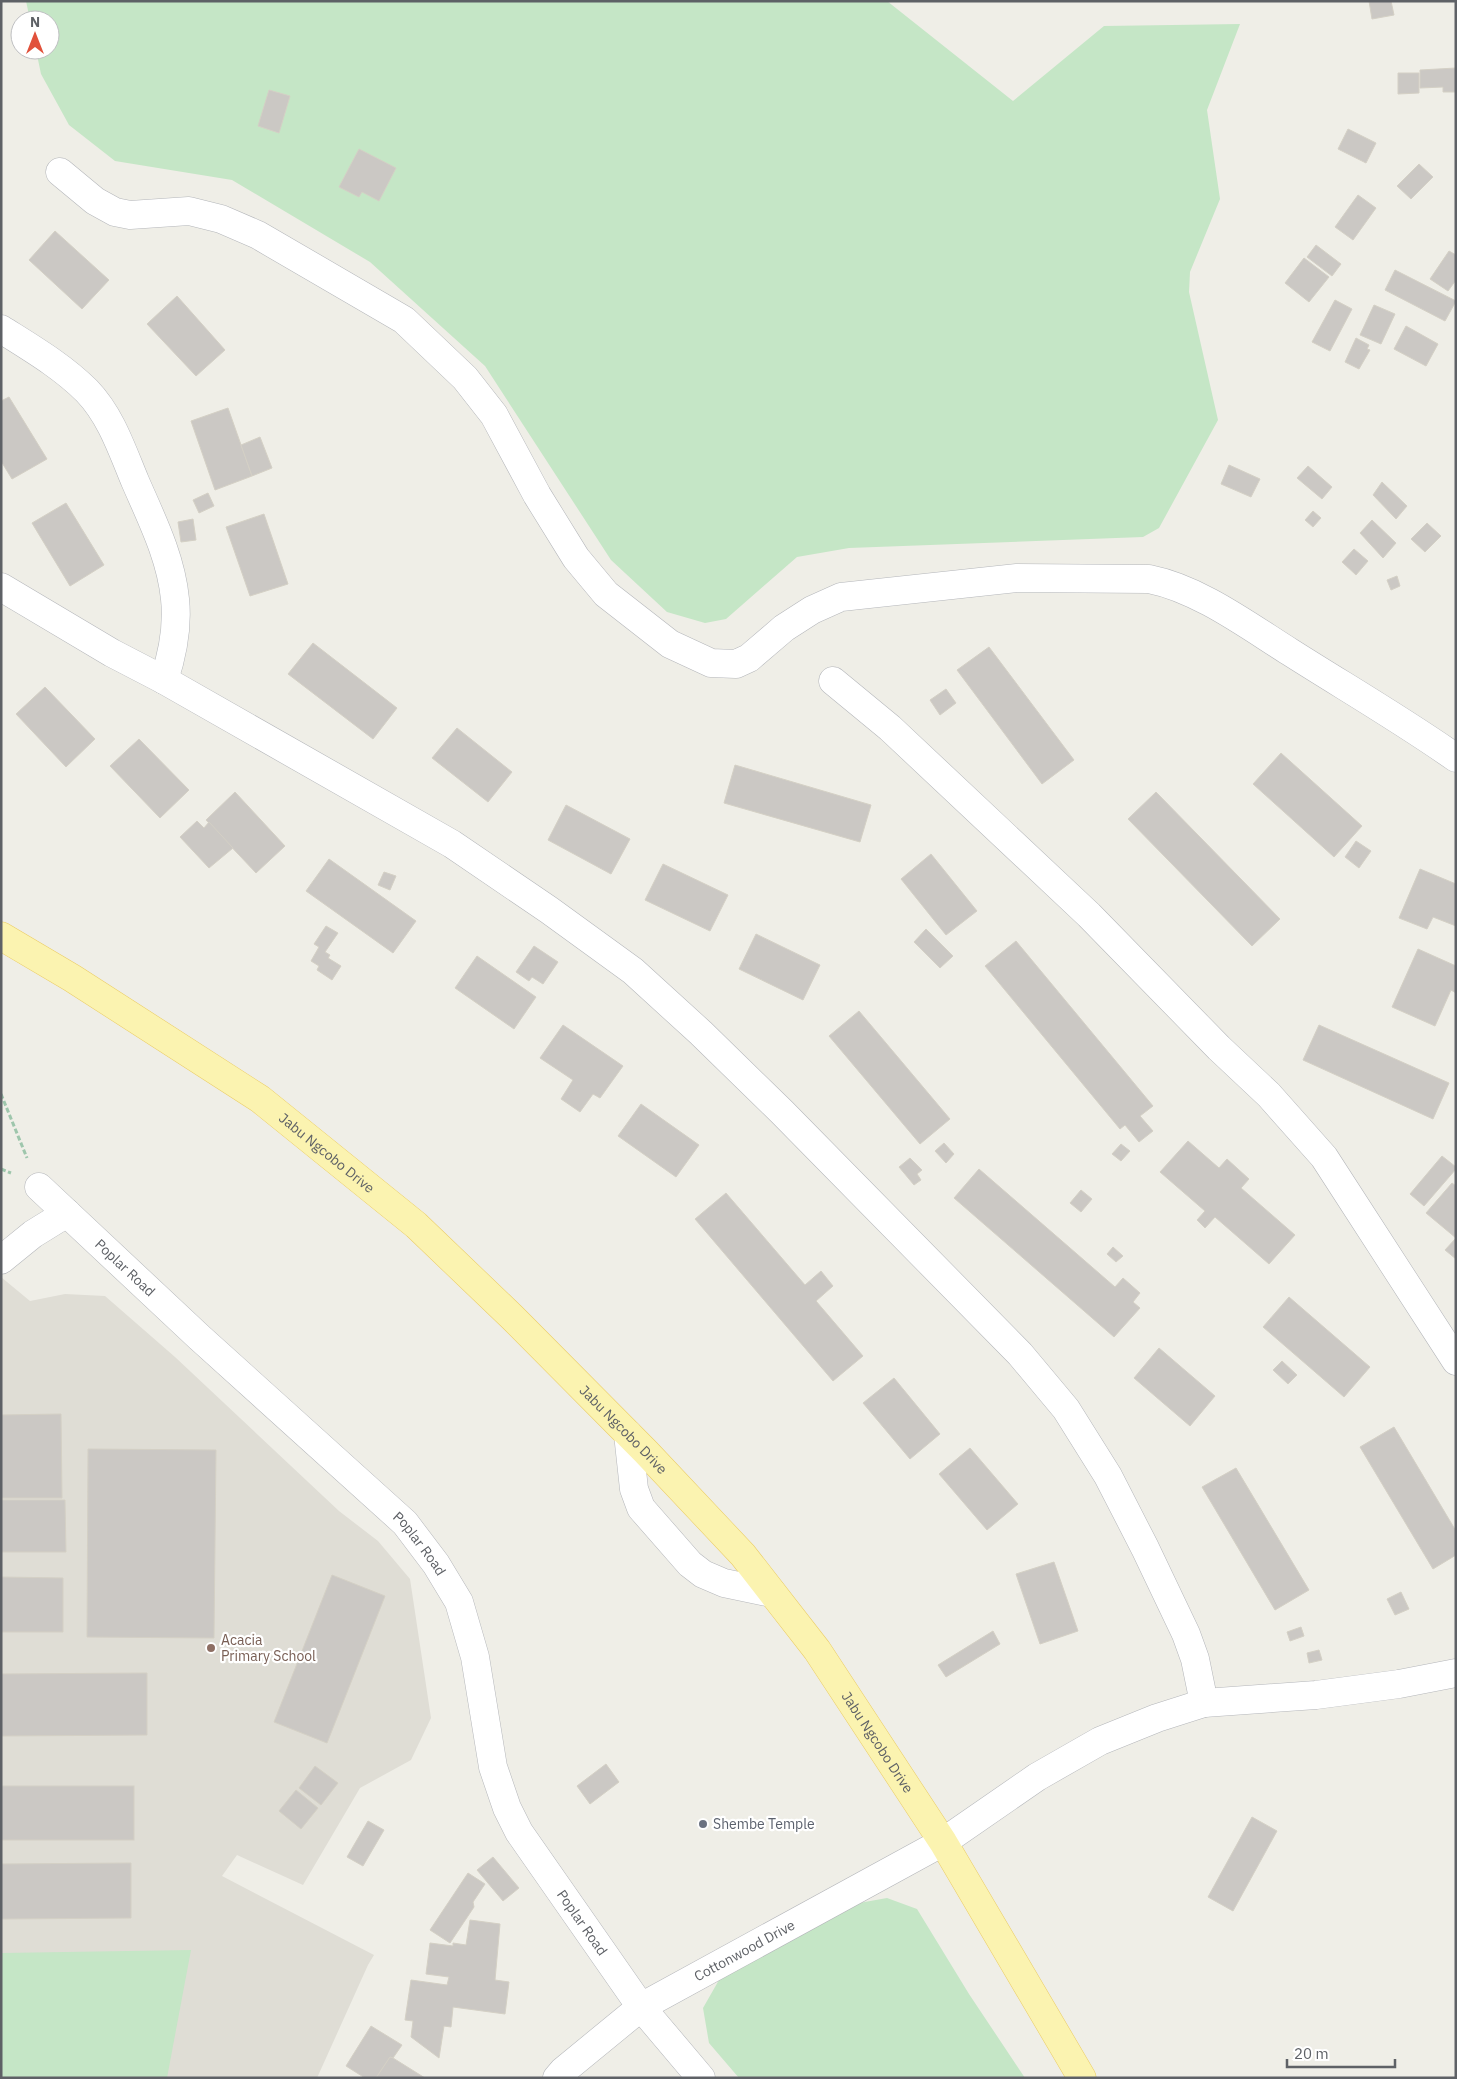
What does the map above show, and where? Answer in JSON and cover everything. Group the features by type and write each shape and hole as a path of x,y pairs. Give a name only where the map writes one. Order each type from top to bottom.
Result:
{"main road":[{"name":"Jabu Ngcobo Drive","path":"1,936 72,978 260,1099 416,1225 513,1318 628,1434 743,1555 817,1650 942,1842 1077,2069"}],"street":[{"path":"60,172 95,201 115,212 130,215 189,210 221,219 258,235 404,320 465,378 494,416 537,495 576,558 606,594 670,644 711,662 736,664 750,658 784,628 812,610 840,597 1017,578 1149,579 1167,582 1230,616 1421,734 1456,758"},
{"path":"1,329 56,364 88,392 110,423 155,528 170,570 175,598 176,636 164,680"},
{"path":"1,587 112,653 164,680 452,844 549,910 632,971 701,1033 782,1112 1020,1354 1066,1409 1108,1476 1186,1634 1195,1659 1204,1703"},
{"path":"833,681 890,728 1090,916 1219,1048 1269,1095 1324,1157 1456,1361"},
{"name":"Poplar Road","path":"39,1187 199,1337 405,1523 436,1564 459,1602 475,1657 493,1767 507,1808 519,1832 641,2007 701,2078"},
{"path":"1,1260 33,1234 67,1213"},
{"path":"628,1434 634,1489 641,1508 690,1564 703,1574 724,1583 772,1593"},
{"name":"Cottonwood Drive","path":"557,2078 641,2007 942,1842 1037,1778 1100,1741 1157,1718 1204,1703 1325,1694 1399,1684 1456,1673"},
{"path":"1077,2069 1092,2078"}],"path":[{"path":"1,1094 39,1187"}],"shaded area":[{"name":"Acacia Primary School","path":"1,1277 30,1301 65,1294 105,1296 175,1357 339,1511 378,1541 410,1579 431,1718 411,1760 360,1788 303,1885 237,1855 222,1876 374,1955 317,2078 1,2078"}],"green space":[{"path":"26,1 887,1 1013,101 1104,26 1240,24 1207,110 1220,199 1190,272 1189,292 1218,420 1159,528 1143,537 849,548 797,557 726,619 705,623 667,612 611,560 485,366 370,262 232,180 115,161 69,125 41,74 38,60 60,60 60,10 28,10"},
{"path":"887,1898 917,1909 969,1994 1025,2078 739,2078 709,2043 703,2008 719,1980 784,1937 848,1905"},
{"path":"191,1950 167,2078 1,2078 1,1953"}],"building":[{"path":"1369,1 1391,1 1394,15 1372,19"},
{"path":"1456,68 1456,92 1443,92 1443,87 1420,88 1420,70"},
{"path":"1398,73 1419,73 1419,93 1398,94"},
{"path":"269,90 290,96 279,133 258,126"},
{"path":"1348,129 1376,143 1366,163 1338,149"},
{"path":"359,149 396,168 379,201 362,192 359,197 339,187"},
{"path":"1419,164 1433,177 1411,199 1397,186"},
{"path":"1358,195 1376,208 1353,240 1335,227"},
{"path":"55,231 109,280 82,309 29,260"},
{"path":"1316,245 1341,264 1332,276 1307,257"},
{"path":"1449,251 1456,255 1456,280 1448,291 1430,279"},
{"path":"1304,258 1329,277 1309,302 1285,283"},
{"path":"1395,270 1456,301 1445,321 1385,290"},
{"path":"177,296 225,350 196,376 147,324"},
{"path":"1335,300 1352,309 1330,351 1312,342"},
{"path":"1374,305 1395,314 1381,344 1360,335"},
{"path":"1406,326 1438,344 1426,366 1394,349"},
{"path":"1356,338 1369,345 1367,349 1370,350 1359,369 1345,362"},
{"path":"9,397 47,459 12,479 1,461 1,401"},
{"path":"228,408 252,476 215,490 191,421"},
{"path":"260,437 272,468 252,476 241,445"},
{"path":"1229,465 1260,479 1251,497 1221,484"},
{"path":"1308,466 1332,487 1322,499 1297,478"},
{"path":"1382,482 1407,506 1396,519 1373,495"},
{"path":"208,493 214,506 199,513 193,500"},
{"path":"66,503 104,565 70,586 32,523"},
{"path":"1313,511 1321,518 1313,527 1305,520"},
{"path":"264,514 288,584 250,596 226,527"},
{"path":"193,519 196,540 181,542 178,522"},
{"path":"1372,520 1396,543 1383,558 1360,533"},
{"path":"1427,523 1441,536 1425,552 1411,539"},
{"path":"1354,549 1368,561 1356,575 1342,562"},
{"path":"1397,576 1400,586 1391,590 1387,580"},
{"path":"313,643 397,708 373,739 288,674"},
{"path":"989,647 1074,760 1042,784 957,670"},
{"path":"45,687 95,739 66,767 16,714"},
{"path":"946,689 956,703 940,715 930,700"},
{"path":"457,728 512,772 488,802 432,758"},
{"path":"139,739 189,790 160,818 110,766"},
{"path":"1281,753 1362,826 1334,857 1253,784"},
{"path":"735,765 871,805 860,842 724,803"},
{"path":"235,792 285,846 256,873 206,820"},
{"path":"1156,792 1280,919 1252,946 1128,819"},
{"path":"566,805 630,839 611,874 548,840"},
{"path":"197,821 204,828 209,822 233,848 209,868 180,837"},
{"path":"1356,841 1371,851 1359,868 1345,857"},
{"path":"931,854 977,911 946,935 901,879"},
{"path":"329,859 416,921 393,953 306,891"},
{"path":"663,864 728,895 710,931 645,900"},
{"path":"1420,869 1456,884 1456,926 1433,917 1427,929 1399,918"},
{"path":"384,872 396,876 390,890 378,885"},
{"path":"326,926 338,933 325,952 330,955 328,958 341,966 332,980 317,970 319,966 311,961 319,947 314,944"},
{"path":"926,929 953,956 940,968 914,942"},
{"path":"756,934 820,965 803,1000 739,969"},
{"path":"1016,941 1153,1106 1140,1116 1153,1131 1139,1142 1125,1125 1120,1129 985,966"},
{"path":"534,946 558,962 543,984 532,977 529,981 516,972"},
{"path":"1418,949 1456,966 1456,993 1451,990 1435,1026 1392,1007"},
{"path":"477,956 536,997 514,1029 455,988"},
{"path":"859,1011 950,1119 920,1144 829,1036"},
{"path":"563,1025 623,1066 600,1098 593,1094 580,1112 561,1099 573,1080 540,1058"},
{"path":"1319,1025 1449,1083 1433,1119 1303,1060"},
{"path":"641,1104 699,1145 676,1177 618,1136"},
{"path":"1188,1141 1219,1168 1227,1159 1249,1179 1241,1188 1295,1235 1269,1264 1215,1217 1205,1228 1197,1220 1205,1211 1160,1172"},
{"path":"944,1143 954,1154 946,1163 935,1151"},
{"path":"1121,1144 1130,1151 1121,1161 1112,1154"},
{"path":"1442,1156 1456,1169 1424,1206 1410,1194"},
{"path":"910,1158 922,1170 917,1174 921,1180 914,1185 899,1167"},
{"path":"979,1169 1115,1287 1123,1278 1140,1293 1133,1302 1140,1308 1114,1337 954,1198"},
{"path":"1452,1183 1456,1186 1456,1238 1426,1213"},
{"path":"1081,1190 1092,1199 1081,1212 1070,1203"},
{"path":"726,1193 805,1285 821,1271 833,1286 816,1301 863,1356 833,1381 695,1219"},
{"path":"1456,1238 1456,1259 1445,1250"},
{"path":"1113,1247 1123,1256 1116,1262 1107,1254"},
{"path":"1289,1297 1370,1367 1344,1397 1263,1327"},
{"path":"1159,1348 1215,1396 1190,1426 1134,1378"},
{"path":"1282,1361 1297,1375 1288,1384 1273,1370"},
{"path":"894,1378 940,1434 910,1459 863,1403"},
{"path":"61,1414 62,1498 1,1498 1,1415"},
{"path":"1394,1427 1456,1531 1456,1555 1433,1569 1360,1447"},
{"path":"970,1448 1018,1504 987,1530 939,1474"},
{"path":"88,1449 216,1450 214,1638 87,1637"},
{"path":"1236,1468 1309,1590 1275,1610 1202,1487"},
{"path":"1,1500 65,1500 66,1552 1,1552"},
{"path":"1054,1562 1078,1631 1040,1644 1016,1574"},
{"path":"332,1575 385,1596 327,1743 274,1722"},
{"path":"1,1577 63,1578 63,1632 1,1632"},
{"path":"1401,1592 1409,1609 1395,1615 1387,1599"},
{"path":"1301,1627 1304,1636 1290,1641 1287,1632"},
{"path":"993,1631 1000,1644 946,1677 938,1665"},
{"path":"1319,1650 1322,1660 1309,1663 1307,1653"},
{"path":"147,1673 147,1735 1,1736 1,1674"},
{"path":"606,1764 619,1782 590,1804 577,1786"},
{"path":"315,1766 338,1783 321,1805 299,1788"},
{"path":"1,1786 134,1786 134,1840 1,1840"},
{"path":"296,1790 318,1808 301,1829 279,1811"},
{"path":"1252,1817 1277,1831 1233,1911 1208,1897"},
{"path":"368,1821 384,1830 363,1866 347,1857"},
{"path":"493,1857 519,1888 503,1901 477,1870"},
{"path":"131,1863 131,1918 1,1919 1,1864"},
{"path":"468,1873 485,1884 473,1902 474,1907 450,1943 430,1930"},
{"path":"470,1920 500,1924 495,1980 509,1982 505,2014 453,2007 451,2027 444,2026 439,2058 411,2037 413,2021 405,2020 411,1980 447,1985 449,1977 426,1974 430,1943 453,1946 453,1943 466,1945"},
{"path":"371,2026 402,2045 393,2058 390,2057 376,2078 365,2078 346,2066"},
{"path":"390,2057 393,2058 425,2078 376,2078"}],"place":[{"name":"Acacia Primary School","path":"211,1648"},
{"name":"Shembe Temple","path":"703,1824"}]}
